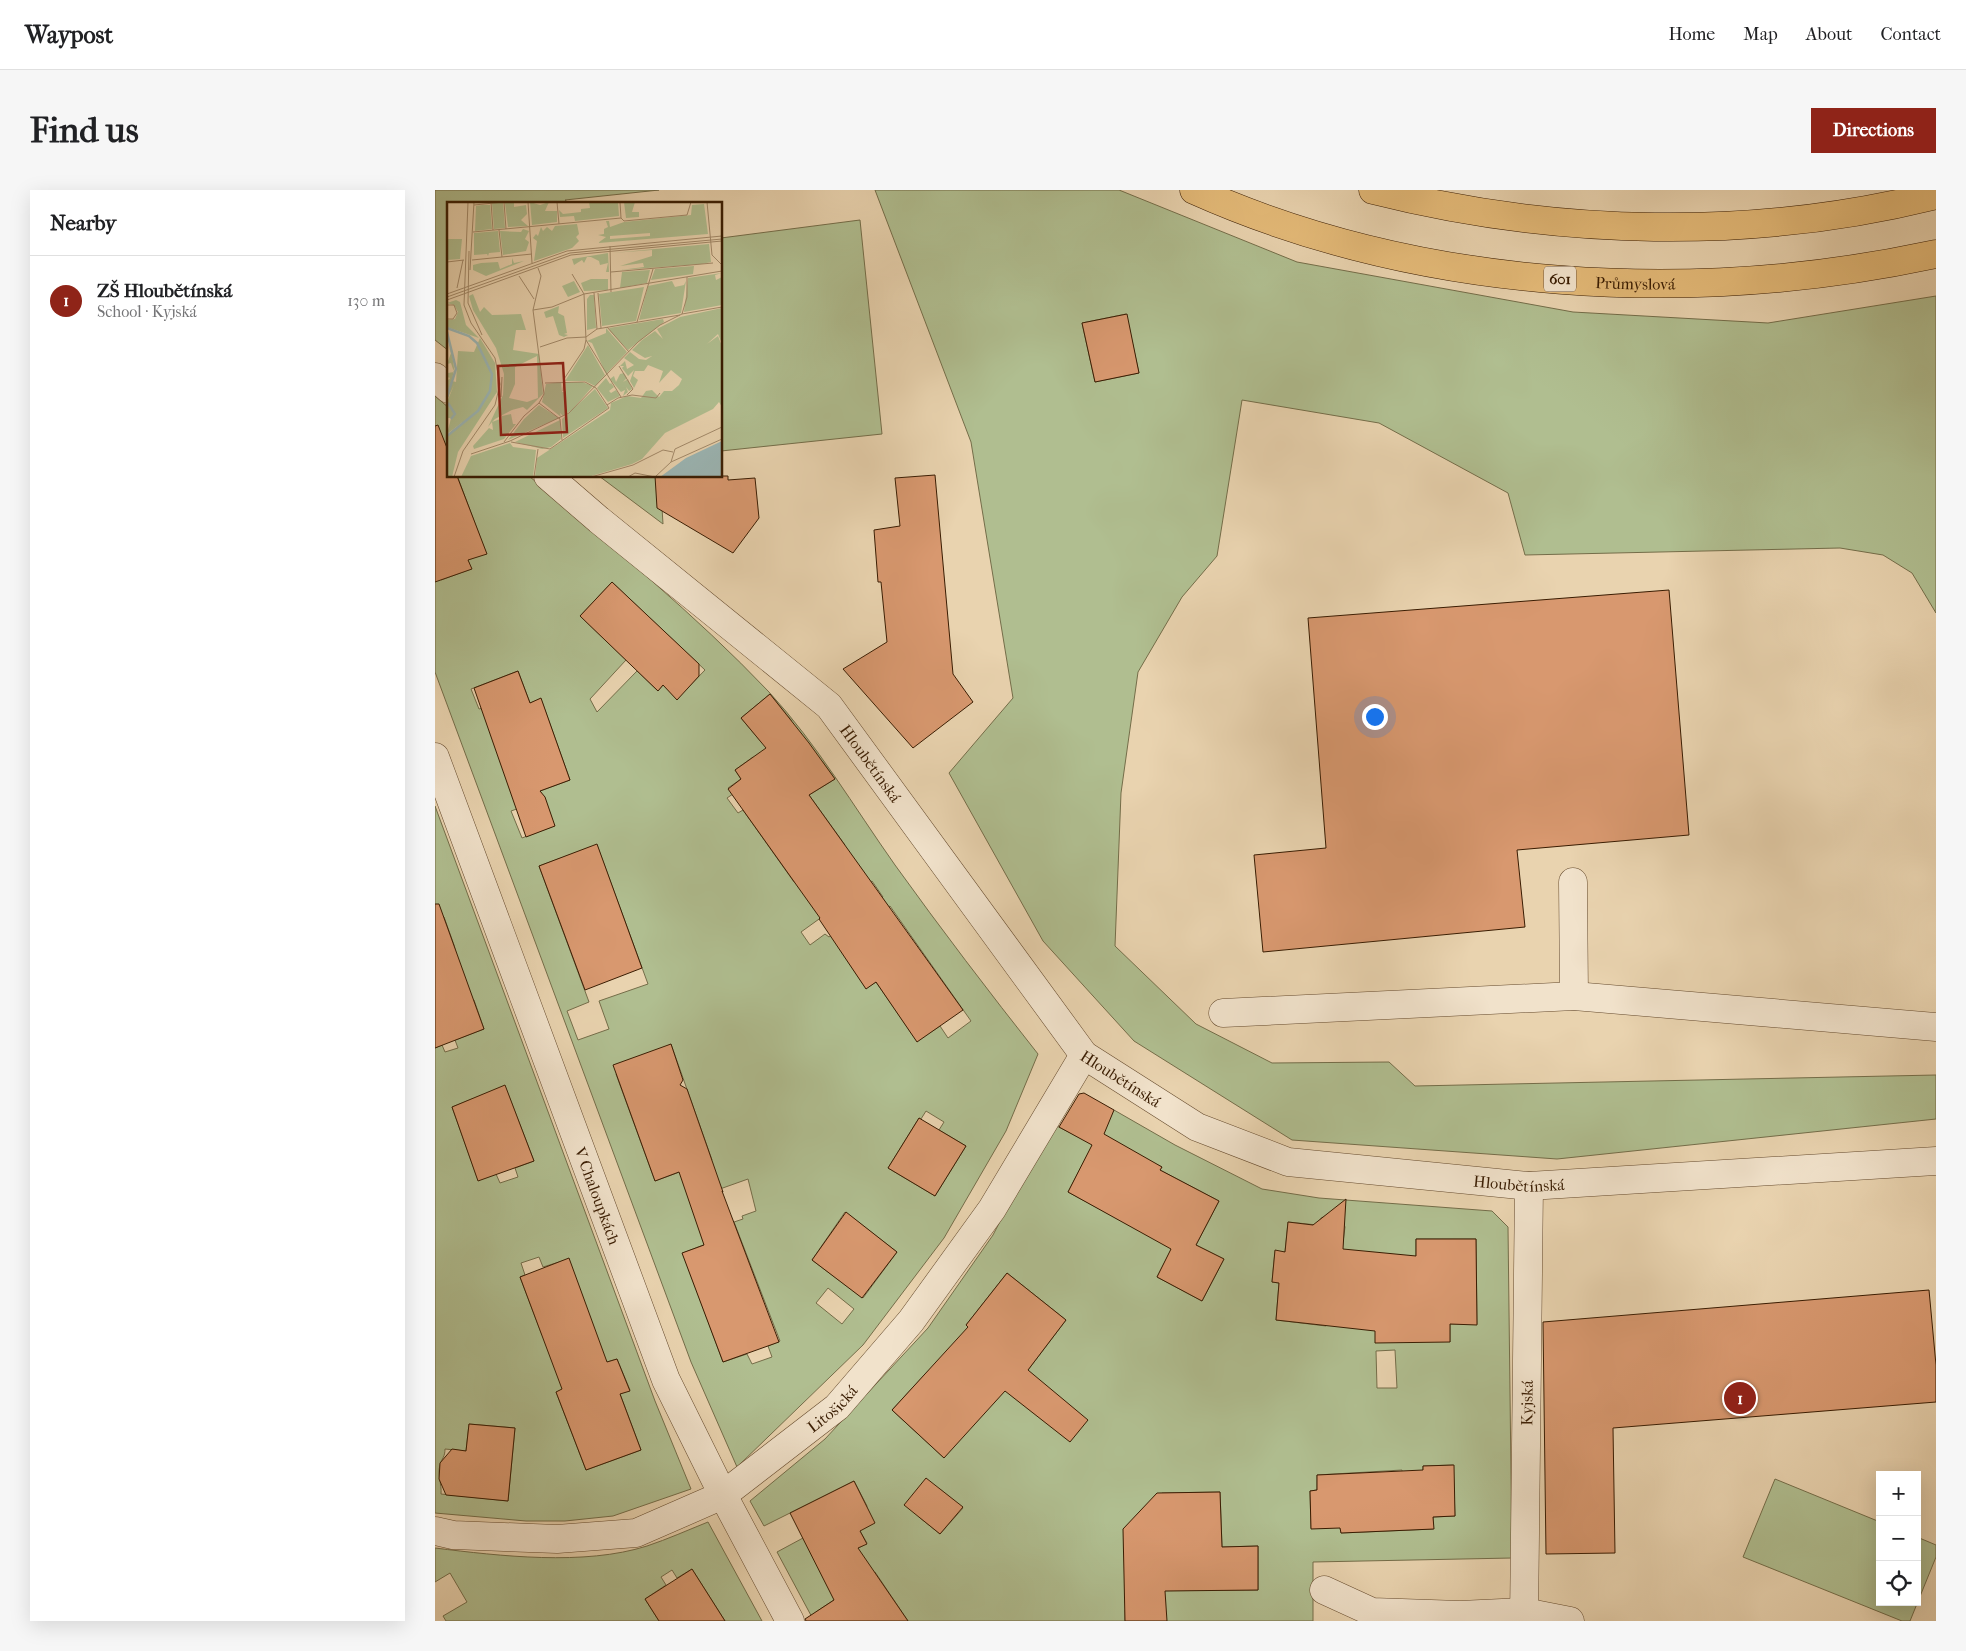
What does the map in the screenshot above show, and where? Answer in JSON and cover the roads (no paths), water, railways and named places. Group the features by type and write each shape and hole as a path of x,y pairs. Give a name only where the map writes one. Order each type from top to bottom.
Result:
{"main road":[{"name":"Průmyslová","path":"1194,190 1279,223 1381,252 1439,264 1537,277 1639,283 1750,280 1851,270 1936,254"},
{"path":"1373,190 1445,206 1515,217 1606,225 1657,227 1755,223 1817,217 1870,209 1936,195"}],"street":[{"path":"435,377 447,387"},
{"name":"Hloubětínská","path":"550,478 599,520 829,706 1084,1055 1197,1127 1289,1162 1529,1186 1936,1162"},
{"name":"V Chaloupkách","path":"435,757 666,1380 723,1495 790,1621"},
{"path":"1573,882 1574,996"},
{"path":"1223,1013 1574,996 1936,1027"},
{"name":"Litošická","path":"435,1531 453,1535 557,1539 636,1533 723,1495 837,1407 911,1321 992,1209 1084,1055"},
{"name":"Kyjská","path":"1524,1616 1529,1186"},
{"path":"1324,1590 1372,1612 1524,1616 1570,1621"}],"place":[{"name":"ZŠ Hloubětínská","path":"1740,1398"}]}
